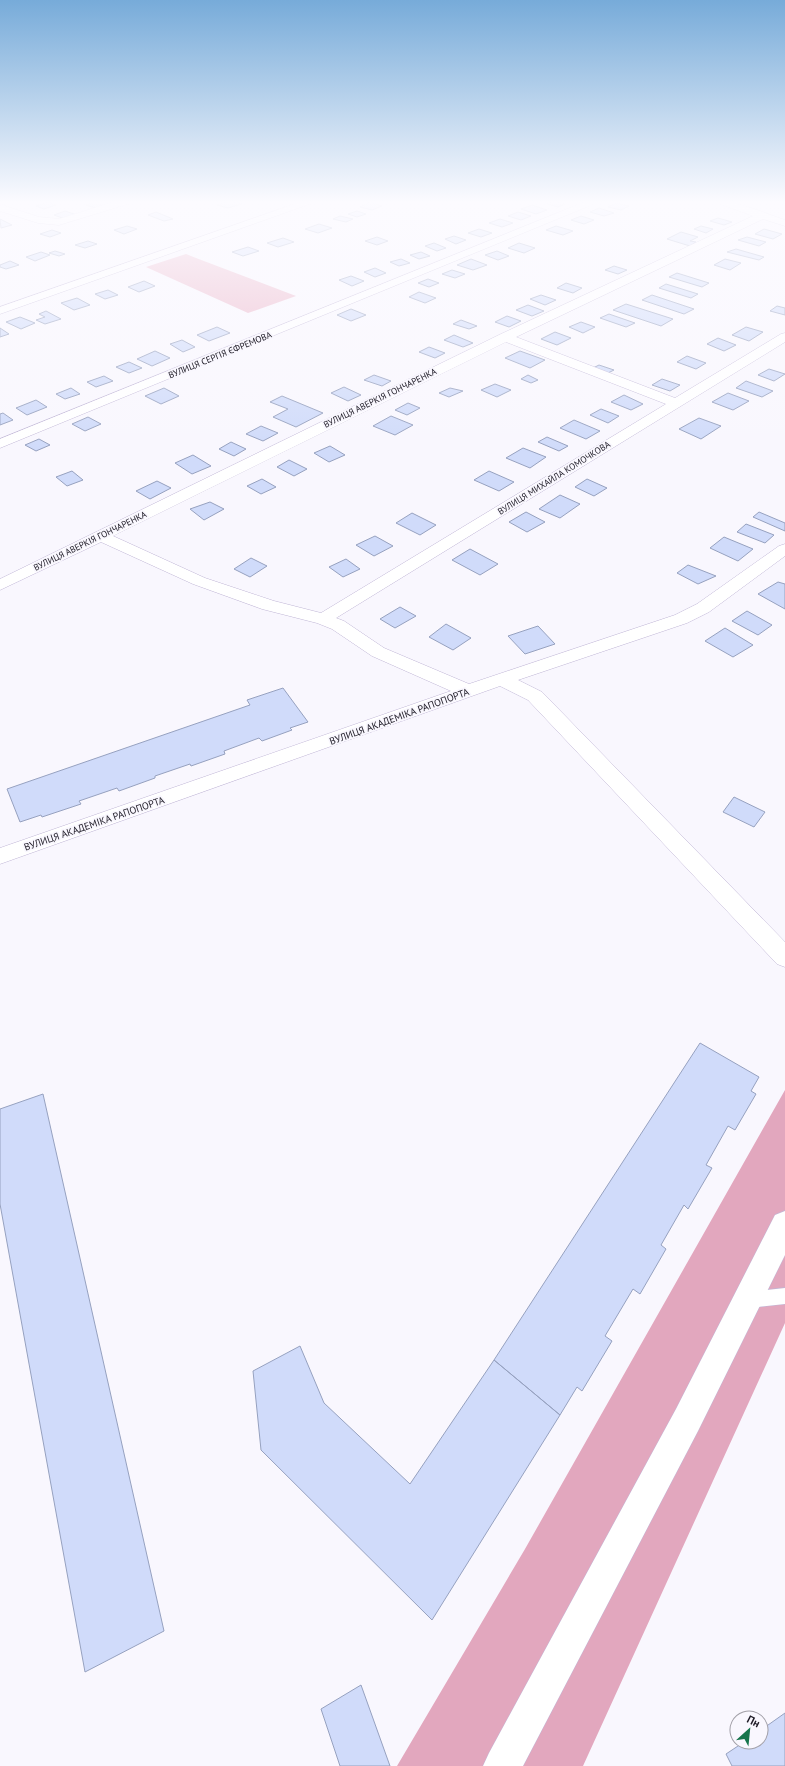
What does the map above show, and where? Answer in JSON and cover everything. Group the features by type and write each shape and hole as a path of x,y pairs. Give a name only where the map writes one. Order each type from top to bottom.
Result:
{"street":[{"path":"0,311 78,283"},
{"name":"ВУЛИЦЯ СЕРГІЯ ЄФРЕМОВА","path":"0,444 394,283"},
{"name":"ВУЛИЦЯ АВЕРКІЯ ГОНЧАРЕНКА","path":"0,585 505,337 619,283"},
{"path":"505,337 675,403"},
{"name":"ВУЛИЦЯ МИХАЙЛА КОМОЧКОВА","path":"324,619 785,337"},
{"path":"101,536 199,581 268,605 324,619 338,625 378,652 468,691"},
{"name":"ВУЛИЦЯ АКАДЕМІКА РАПОПОРТА","path":"0,856 468,691 681,619 703,608 785,549"},
{"path":"502,680 535,696 785,958"},
{"path":"502,1766 687,1420 785,1226"}],"lane":[{"path":"748,1300 785,1296"}],"shaded area":[{"path":"182,283 263,283 296,296 248,313"},
{"path":"785,1090 785,1323 583,1766 397,1766 525,1549"}],"building":[{"path":"138,283 149,283 155,286 139,292 128,287"},
{"path":"346,283 358,283 352,286"},
{"path":"419,283 438,283 429,287"},
{"path":"567,283 582,288 573,293 557,288"},
{"path":"690,283 708,283 702,287"},
{"path":"666,284 698,294 691,298 659,288"},
{"path":"108,290 118,295 105,299 95,294"},
{"path":"419,292 436,298 425,303 409,297"},
{"path":"541,295 556,300 545,305 530,299"},
{"path":"652,295 694,309 684,314 642,300"},
{"path":"77,298 90,305 74,310 61,303"},
{"path":"626,304 673,319 661,326 613,310"},
{"path":"528,305 544,311 532,316 516,310"},
{"path":"777,306 785,308 785,315 770,311"},
{"path":"351,309 366,315 351,321 337,315"},
{"path":"46,311 61,319 45,324 36,320 45,317 39,314"},
{"path":"609,314 635,323 626,327 600,318"},
{"path":"507,316 521,321 509,327 495,322"},
{"path":"20,317 35,323 21,329 6,322"},
{"path":"461,320 477,326 469,329 453,324"},
{"path":"581,322 595,327 583,333 569,327"},
{"path":"217,327 230,333 209,341 197,335"},
{"path":"746,327 763,332 749,341 732,335"},
{"path":"0,328 9,334 0,337"},
{"path":"555,332 571,338 557,345 541,339"},
{"path":"454,335 473,343 463,347 444,340"},
{"path":"718,338 736,345 724,351 707,344"},
{"path":"182,340 195,347 183,352 170,344"},
{"path":"429,347 445,353 435,358 419,352"},
{"path":"155,351 170,358 152,366 137,359"},
{"path":"520,351 545,360 530,368 505,358"},
{"path":"687,356 706,363 696,369 677,362"},
{"path":"129,362 142,368 129,373 116,367"},
{"path":"599,365 614,370 608,373 593,368"},
{"path":"769,369 785,374 774,381 758,375"},
{"path":"374,375 391,381 382,386 364,380"},
{"path":"528,375 538,380 531,383 521,379"},
{"path":"104,376 113,381 96,387 87,382"},
{"path":"662,379 680,385 670,391 652,385"},
{"path":"746,381 773,391 762,397 736,388"},
{"path":"495,384 511,390 497,397 481,390"},
{"path":"344,387 361,395 348,401 331,393"},
{"path":"71,388 80,394 65,399 56,394"},
{"path":"164,388 179,396 161,404 145,396"},
{"path":"450,388 463,391 449,397 439,393"},
{"path":"728,393 749,401 733,410 712,402"},
{"path":"624,395 643,404 631,410 611,402"},
{"path":"282,396 323,413 296,427 273,417 288,409 270,402"},
{"path":"36,400 47,407 27,415 16,408"},
{"path":"408,403 420,408 407,415 395,410"},
{"path":"601,409 619,416 608,423 590,415"},
{"path":"3,413 13,420 0,425 0,414"},
{"path":"391,416 413,425 395,435 373,426"},
{"path":"88,417 101,424 85,431 72,424"},
{"path":"699,418 721,426 701,439 679,429"},
{"path":"574,420 600,431 586,439 560,428"},
{"path":"261,426 278,433 263,441 246,434"},
{"path":"547,437 568,446 559,451 538,442"},
{"path":"39,439 50,445 36,451 25,445"},
{"path":"231,442 246,449 234,456 219,449"},
{"path":"330,446 345,455 329,462 314,453"},
{"path":"523,448 546,457 530,468 506,458"},
{"path":"193,455 211,466 192,474 175,463"},
{"path":"289,460 307,469 294,476 277,467"},
{"path":"72,471 83,480 67,486 56,477"},
{"path":"489,471 514,482 499,491 474,480"},
{"path":"262,479 276,487 261,494 247,486"},
{"path":"587,479 607,488 594,496 575,487"},
{"path":"157,481 171,488 150,499 136,491"},
{"path":"560,495 580,504 560,518 539,509"},
{"path":"210,502 224,509 204,520 190,509"},
{"path":"526,512 545,522 527,532 509,522"},
{"path":"759,512 785,523 785,531 753,517"},
{"path":"412,513 436,525 420,535 396,523"},
{"path":"746,524 774,535 765,543 737,532"},
{"path":"375,536 393,546 374,556 356,545"},
{"path":"724,537 753,549 738,561 710,548"},
{"path":"470,549 498,564 480,575 452,560"},
{"path":"251,558 267,566 250,577 234,569"},
{"path":"346,559 360,569 343,577 329,567"},
{"path":"688,565 716,576 698,584 677,573"},
{"path":"778,582 785,584 785,609 758,594"},
{"path":"400,607 416,616 395,628 380,619"},
{"path":"747,611 772,625 758,635 732,621"},
{"path":"446,624 471,638 453,650 429,637"},
{"path":"538,626 555,644 525,654 508,636"},
{"path":"725,628 753,645 733,657 705,641"},
{"path":"283,688 308,722 290,728 292,730 262,741 259,738 224,751 225,754 191,766 190,764 155,776 155,778 119,791 117,788 79,801 81,804 42,817 41,815 20,822 7,789 250,705 247,700"},
{"path":"734,797 765,812 754,827 723,812"},
{"path":"700,1043 759,1077 751,1091 756,1094 735,1130 728,1126 706,1165 712,1168 688,1209 684,1205 661,1245 666,1249 640,1294 633,1289 605,1336 612,1341 582,1391 577,1387 560,1415 494,1360"},
{"path":"43,1094 164,1631 85,1672 0,1204 0,1109"},
{"path":"300,1346 324,1403 410,1484 494,1360 560,1415 432,1620 261,1450 253,1371"},
{"path":"361,1685 390,1766 340,1766 321,1709"},
{"path":"785,1713 785,1766 732,1766 726,1754 732,1750 769,1750 769,1724"}]}
